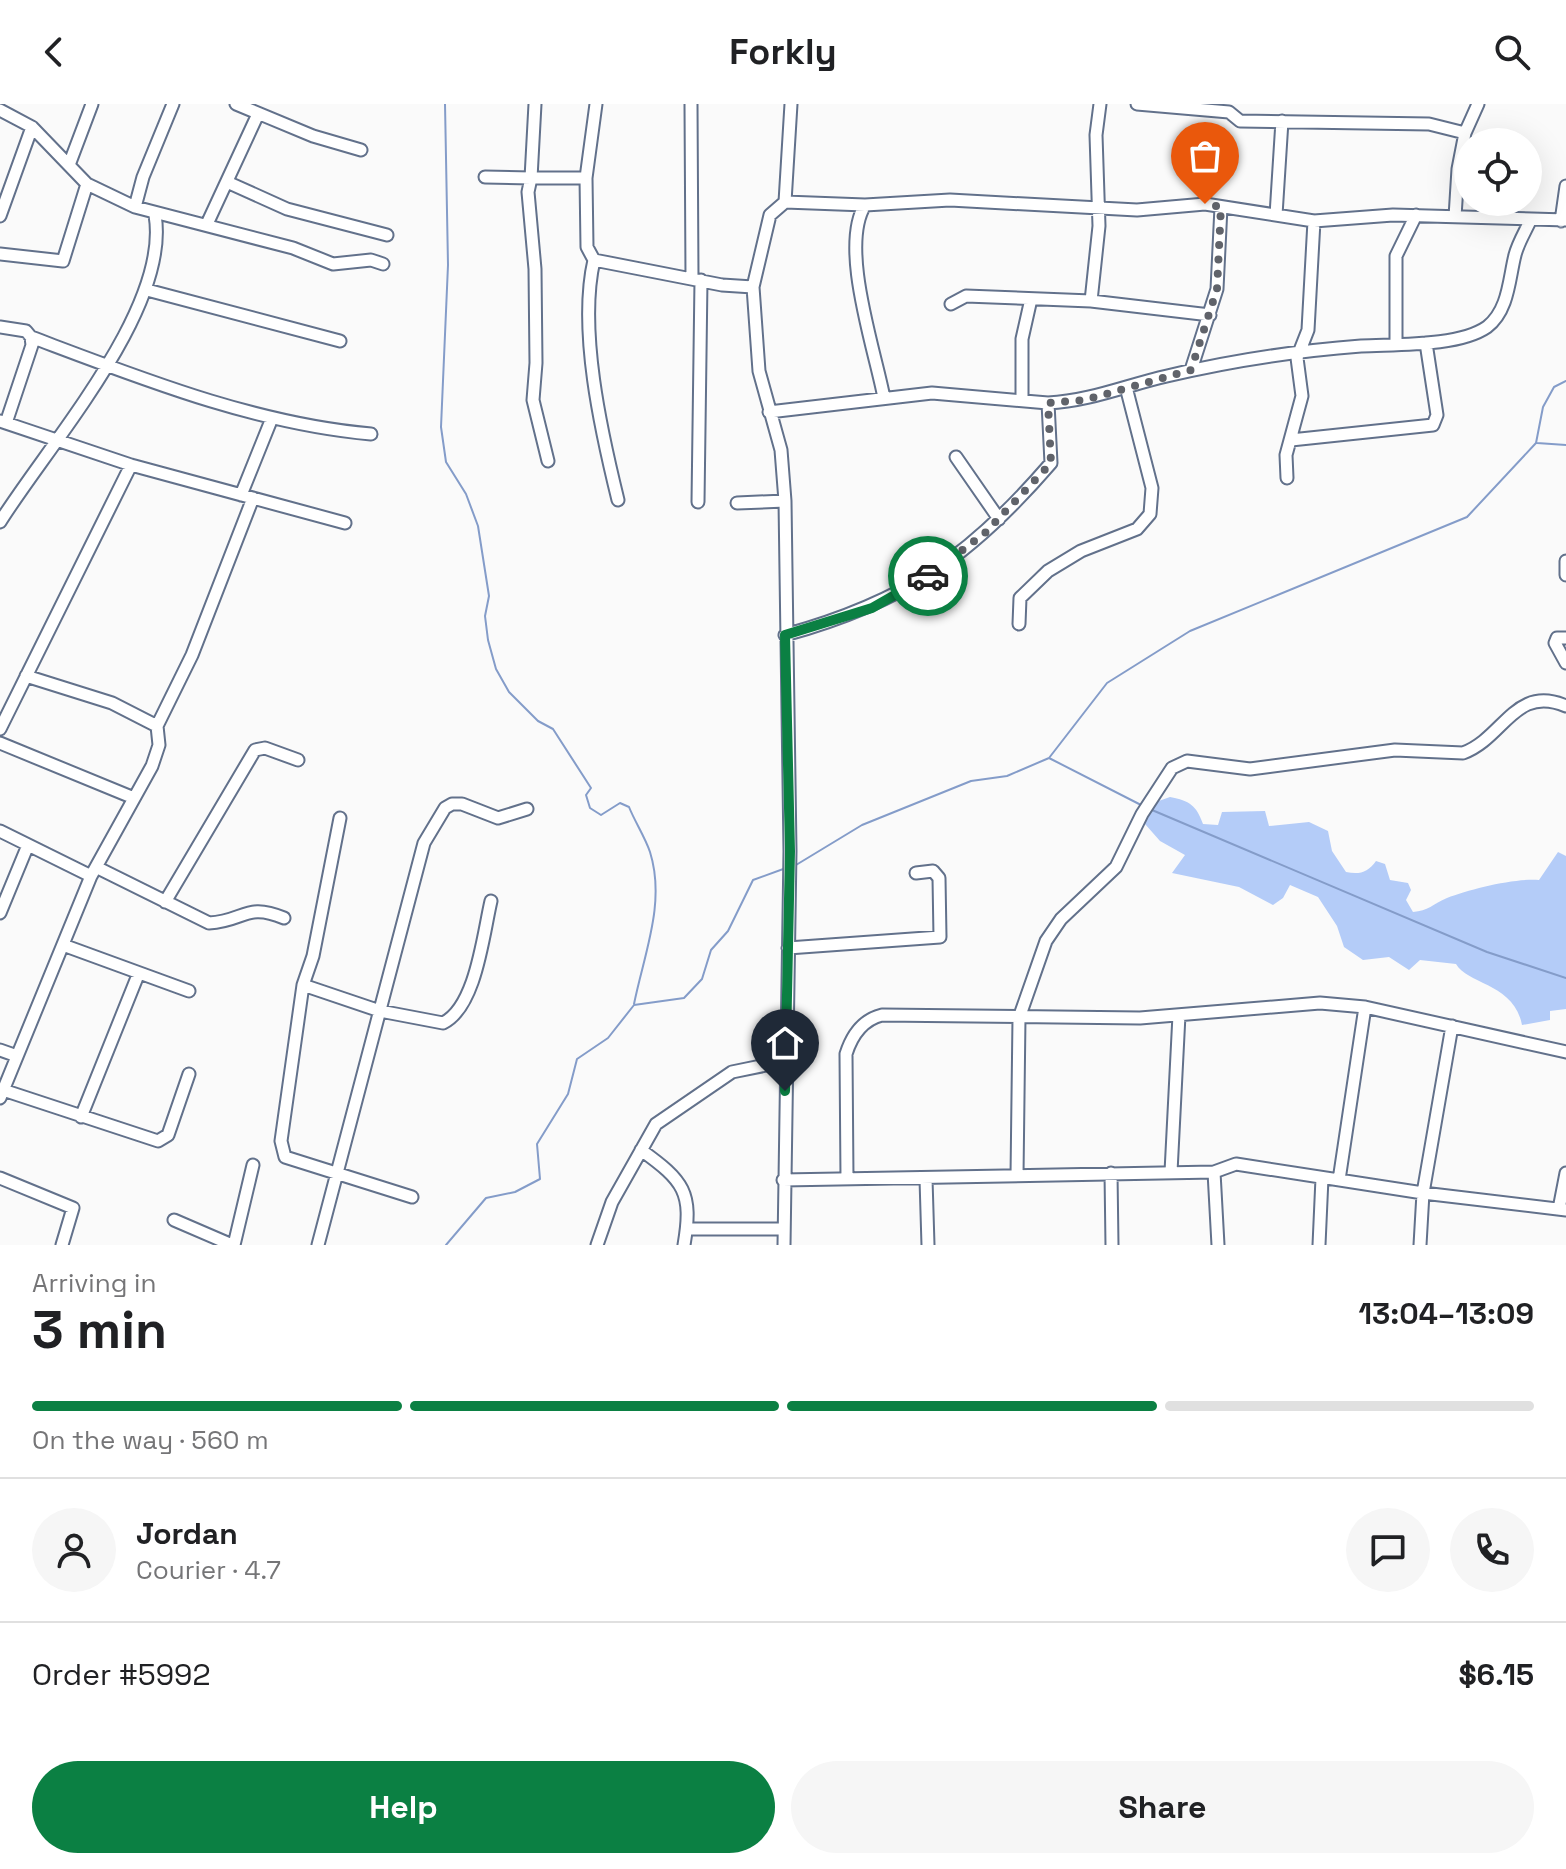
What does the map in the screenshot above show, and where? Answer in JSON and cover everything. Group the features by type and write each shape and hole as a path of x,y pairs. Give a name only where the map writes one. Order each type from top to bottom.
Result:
{"street":[{"path":"69,165 92,104"},
{"path":"135,207 143,177 173,104"},
{"path":"236,104 313,136 361,150"},
{"path":"535,104 528,192 535,285 533,400 548,461"},
{"path":"596,104 586,178 587,247 594,260 588,286 597,417 618,500"},
{"path":"691,104 698,502"},
{"path":"785,202 791,104"},
{"path":"1091,301 1098,208 1096,135 1100,104"},
{"path":"1137,104 1229,108 1240,121 1429,124 1454,130"},
{"path":"1467,128 1478,104"},
{"path":"0,110 32,127 87,184 135,207 155,215 207,224 293,248 333,264 371,260 383,264"},
{"path":"207,224 258,114"},
{"path":"1276,215 1282,121"},
{"path":"0,216 32,127"},
{"path":"485,177 586,178"},
{"path":"227,182 287,209 387,235"},
{"path":"0,254 63,261 87,184"},
{"path":"784,1245 788,948 785,501 781,450 759,371 753,287 770,215 785,202 865,205 950,200 1098,208 1221,207 1314,221 1416,215 1563,220 1566,186"},
{"path":"865,205 856,218 854,243 868,332 884,398"},
{"path":"1191,370 1217,289 1221,207"},
{"path":"0,522 106,365 147,290 158,247 155,215"},
{"path":"1396,344 1396,256 1416,215"},
{"path":"1287,478 1286,455 1302,396 1298,352 1308,330 1314,221"},
{"path":"769,412 932,393 1048,403 1085,400 1191,370 1298,352 1426,343 1477,332 1492,322 1511,285 1516,253 1530,221"},
{"path":"594,260 753,287"},
{"path":"147,290 340,341"},
{"path":"951,304 966,296 1091,301 1210,315"},
{"path":"1022,399 1022,339 1031,299"},
{"path":"0,327 26,331 31,337 106,365 272,418 298,425 371,434"},
{"path":"31,337 32,345 3,422 131,465 345,523"},
{"path":"1291,440 1433,425 1437,415 1426,343"},
{"path":"1019,624 1020,598 1048,571 1081,551 1137,529 1150,514 1152,488 1126,387"},
{"path":"785,635 872,608 939,569 999,519 1051,463 1048,403"},
{"path":"189,1074 165,1139 158,1141 2,1094 94,872 159,745 157,726 192,655 272,418"},
{"path":"956,457 999,519"},
{"path":"0,729 131,465"},
{"path":"737,503 785,501"},
{"path":"1566,561 1566,575"},
{"path":"1566,638 1557,638 1555,643 1566,663"},
{"path":"26,676 112,703 157,726"},
{"path":"1017,1175 1019,1018 1046,941 1061,919 1116,867 1142,814 1172,768 1179,763 1196,761 1243,770 1395,750 1463,753 1527,702 1542,700 1566,706"},
{"path":"0,743 134,798"},
{"path":"165,902 255,750 265,748 298,760"},
{"path":"318,1245 424,843 445,808 462,804 498,818 527,809"},
{"path":"340,818 313,956 303,985 281,1141 285,1157 412,1197"},
{"path":"0,831 209,923 222,923 255,909 284,918"},
{"path":"0,913 28,845"},
{"path":"788,948 940,937 937,874 916,873"},
{"path":"303,985 380,1011 436,1024 455,1017 474,974 491,901"},
{"path":"63,945 138,975 189,991"},
{"path":"81,1117 138,975"},
{"path":"847,1179 846,1054 851,1039 861,1026 870,1018 882,1015 1019,1018 1179,1015 1320,1003 1365,1007 1566,1052"},
{"path":"1339,1180 1365,1007"},
{"path":"1171,1172 1179,1015"},
{"path":"1420,1245 1423,1193 1452,1026"},
{"path":"0,1050 17,1056"},
{"path":"597,1245 612,1202 656,1124 732,1072 786,1061"},
{"path":"641,1150 667,1168 683,1187 689,1204 684,1245"},
{"path":"783,1180 1214,1172 1236,1164 1423,1193 1562,1209 1566,1173"},
{"path":"174,1220 233,1245 253,1165"},
{"path":"1214,1172 1218,1245"},
{"path":"1111,1173 1112,1245"},
{"path":"0,1178 70,1205 73,1213 62,1245"},
{"path":"1319,1245 1322,1178"},
{"path":"926,1179 928,1245"},
{"path":"687,1229 784,1229"}],"shaded area":[{"path":"1170,797 1191,805 1203,824 1218,825 1222,812 1265,811 1269,826 1309,822 1328,831 1332,851 1346,872 1363,872 1376,861 1385,864 1390,880 1408,883 1411,890 1406,900 1413,912 1480,888 1539,880 1558,852 1566,856 1566,1009 1550,1011 1550,1020 1522,1025 1510,1001 1456,964 1420,960 1409,970 1389,957 1363,960 1344,947 1337,926 1318,897 1290,885 1283,898 1273,905 1239,887 1172,873 1185,855 1160,841 1145,824 1153,803"}],"waterway":[{"path":"445,104 448,265 441,427 446,462 466,494 478,526 489,596 485,616 488,640 496,669 509,692 538,721 553,729 591,788 586,795 590,808 601,815 620,803 629,807 650,852 656,890 655,909 634,1004"},
{"path":"796,865 862,825 971,781 1007,776 1049,758 1107,683 1190,631 1467,517 1536,443 1543,407 1554,387 1566,381"},
{"path":"1537,443 1566,445"},
{"path":"1049,758 1143,806"},
{"path":"1152,810 1487,952 1566,978"},
{"path":"446,1245 486,1198 515,1192 540,1179 537,1144 568,1094 577,1059 608,1038 634,1005 684,998 702,979 711,950 728,931 753,880 786,868"}],"way so far":[{"path":"928,576 985,533 1051,463 1053,454 1048,403 1085,400 1191,370 1217,289 1221,207 1205,204"}],"route":[{"path":"785,1091 790,851 785,635 872,608 928,576"}]}
